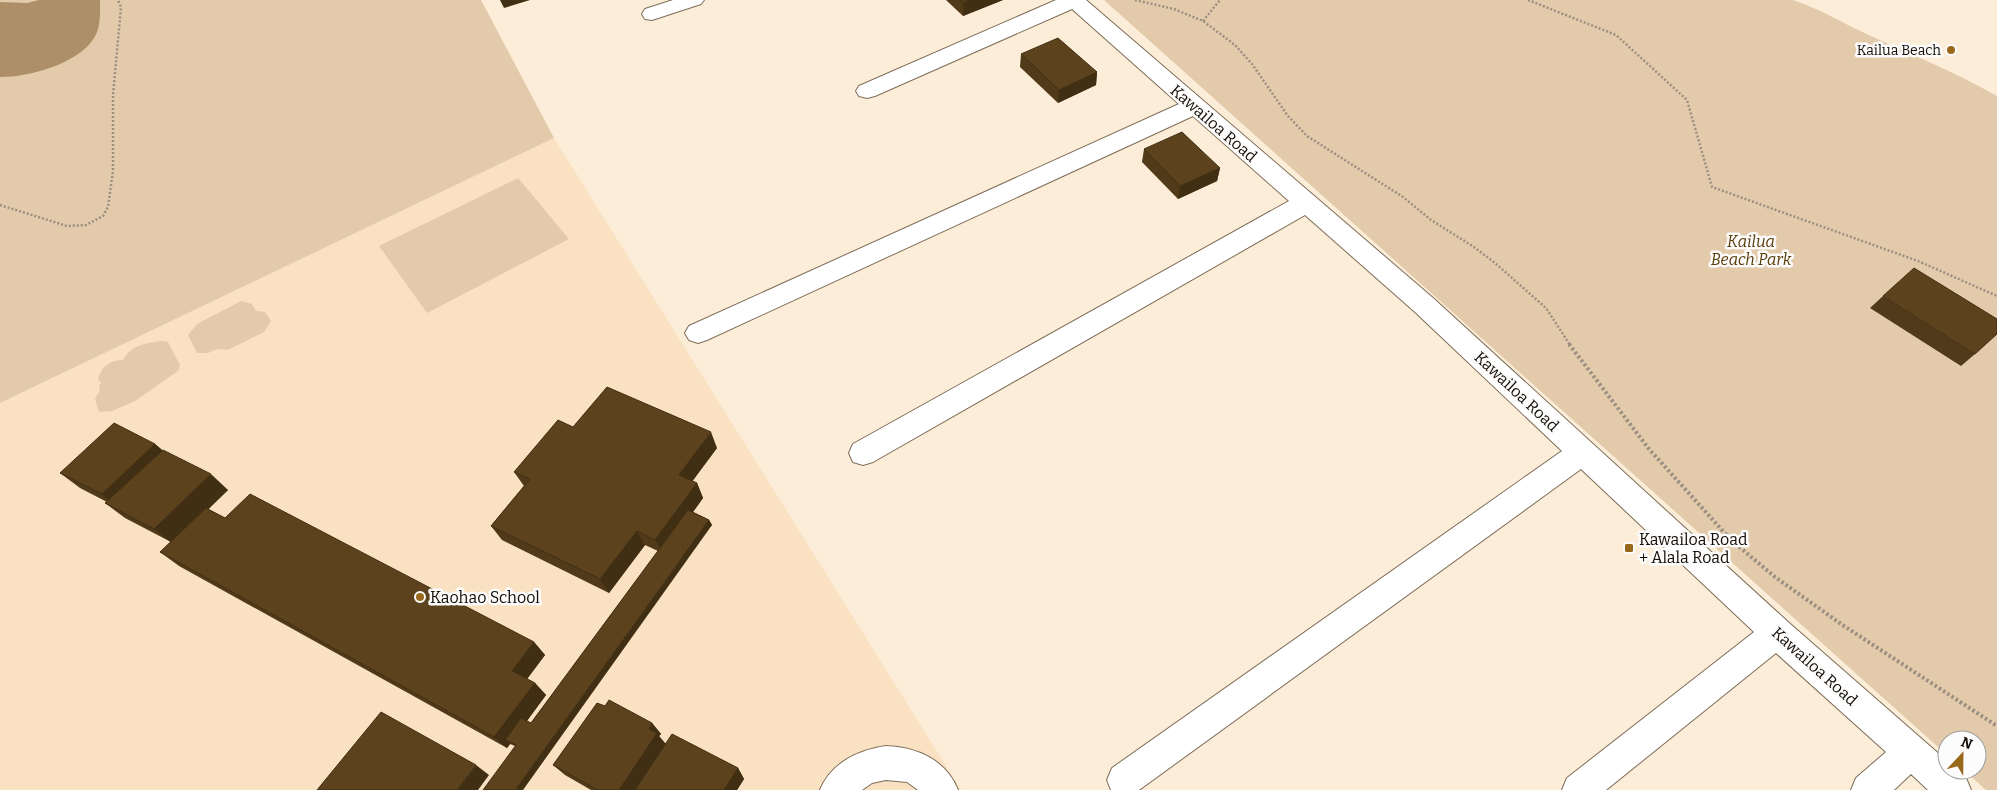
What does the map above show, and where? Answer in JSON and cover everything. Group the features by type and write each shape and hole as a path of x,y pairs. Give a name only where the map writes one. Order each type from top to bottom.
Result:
{"street":[{"path":"652,14 694,0"},
{"path":"867,91 1074,0"},
{"name":"Kawailoa Road","path":"1074,0 1424,305 1777,632 1954,790"},
{"path":"698,333 1195,106"},
{"path":"863,454 1306,203"},
{"path":"1124,780 1583,452"},
{"path":"1579,790 1777,632"},
{"path":"1868,790 1911,752"},
{"path":"838,790 849,777 865,768 884,763 902,763 916,768 928,776 941,790"}],"path":[{"path":"0,205 67,226 86,225 103,216 108,207 113,171 114,94 121,7 118,0"},
{"path":"1135,0 1174,8 1203,22 1235,45 1252,64 1288,116 1307,136 1396,193 1431,220 1474,247 1546,308 1576,354 1649,449 1731,540 1774,577 1841,624 1997,726"},
{"path":"1203,22 1220,0"},
{"path":"1528,0 1616,35 1687,100 1712,187 1918,261 1997,296"}],"shaded area":[{"path":"39,0 100,0 100,20 94,38 87,47 65,62 25,75 0,77 0,2 27,3"},
{"name":"Kaohao School","path":"554,138 961,790 0,790 0,403"}],"green space":[{"path":"0,0 481,0 554,138 0,403"},
{"name":"Kailua Beach Park","path":"1104,0 1793,0 1951,72 1997,96 1997,790 1986,790 1975,780 1987,780 1987,730 1937,730 1937,746"},
{"path":"518,178 569,239 427,313 379,246"},
{"path":"241,301 252,304 256,311 265,312 271,321 264,332 228,350 217,349 208,353 197,353 188,335 197,324"},
{"path":"163,341 168,342 180,365 178,371 135,401 112,411 99,412 95,399 100,390 101,382 98,380 103,368 114,361 123,360 135,347"}],"building":[{"path":"960,0 971,0 963,3"},
{"path":"1058,38 1097,72 1059,90 1021,54"},
{"path":"1182,132 1220,168 1180,186 1144,149"},
{"path":"1914,268 1997,319 1997,334 1975,354 1883,296"},
{"path":"607,387 711,432 679,475 697,483 655,540 637,531 600,579 491,526 530,479 514,472 558,420 573,427"},
{"path":"114,423 155,444 102,494 60,473"},
{"path":"163,450 211,474 154,529 105,503"},
{"path":"250,494 534,642 512,671 535,683 494,737 160,552 206,508 225,518"},
{"path":"688,510 709,520 515,790 483,790 516,745 505,740 521,718 531,723"},
{"path":"609,700 652,723 649,729 657,733 619,790 598,790 553,765 597,703 605,706"},
{"path":"381,712 476,765 457,790 317,790"},
{"path":"672,734 738,768 724,790 635,790"}],"place":[{"name":"Kailua Beach","path":"1951,50"},
{"name":"Kawailoa Road + Alala Road","path":"1629,548"},
{"name":"Kaohao School","path":"420,597"}]}
